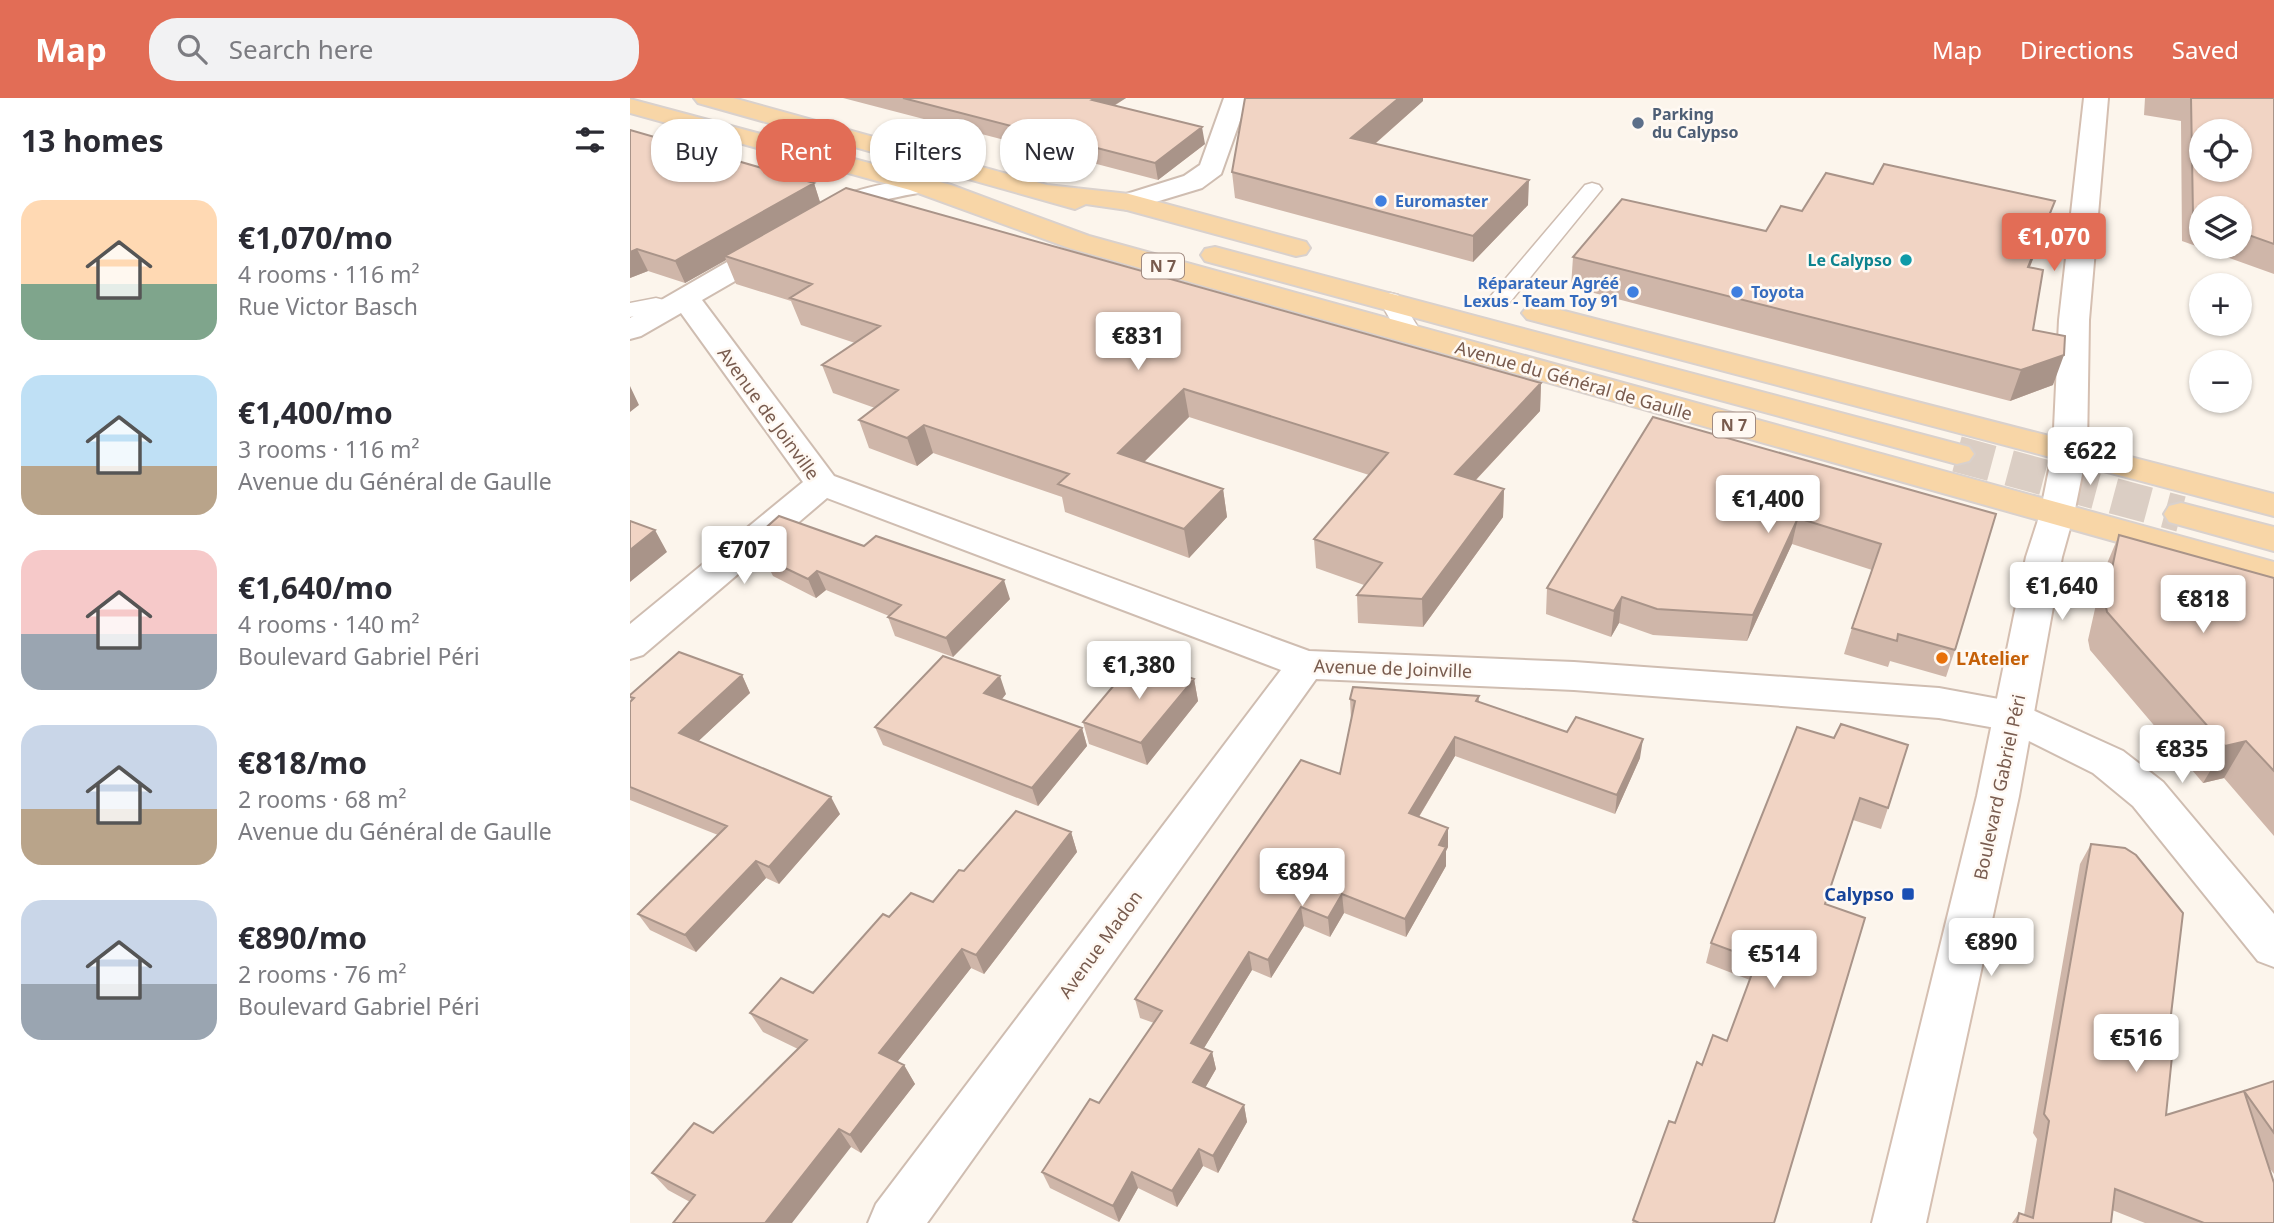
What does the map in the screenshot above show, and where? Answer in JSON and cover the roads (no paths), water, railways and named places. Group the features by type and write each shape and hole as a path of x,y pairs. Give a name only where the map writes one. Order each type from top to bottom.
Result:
{"main road":[{"name":"Avenue du Général de Gaulle","path":"706,98 1050,192 1271,268"},
{"name":"Avenue du Général de Gaulle","path":"630,106 919,185 1271,268 1957,454"},
{"name":"Avenue du Général de Gaulle","path":"919,185 1079,242 2274,574"},
{"name":"Avenue du Général de Gaulle","path":"1050,192 1129,202 1326,256"},
{"path":"1485,299 2274,505"},
{"path":"2181,514 2274,539"}],"street":[{"path":"1129,202 1193,182 1212,169 1236,98"},
{"name":"Boulevard Gabriel Péri","path":"1899,1223 2015,717 2044,557 2057,514 2070,450 2074,320 2096,98"},
{"path":"630,330 671,302 857,199 919,185"},
{"name":"Avenue de Joinville","path":"671,302 822,484 1306,665 1574,676 1939,703 2015,717 2080,747 2129,777 2148,794 2274,947"},
{"path":"630,645 822,484"},
{"name":"Avenue Madon","path":"895,1223 1306,665"}],"lane":[{"path":"1485,299 1592,189"},
{"path":"1390,300 1411,335"},
{"path":"630,310 671,302"}],"tunnel":[{"path":"1957,454 2181,514"}],"place":[{"name":"Parking du Calypso","path":"1638,123"},
{"name":"Euromaster","path":"1381,201"},
{"name":"Le Calypso","path":"1906,260"},
{"name":"Réparateur Agréé Lexus - Team Toy 91","path":"1633,292"},
{"name":"Toyota","path":"1737,292"},
{"name":"L'Atelier","path":"1942,658"},
{"name":"Calypso","path":"1908,894"}]}
